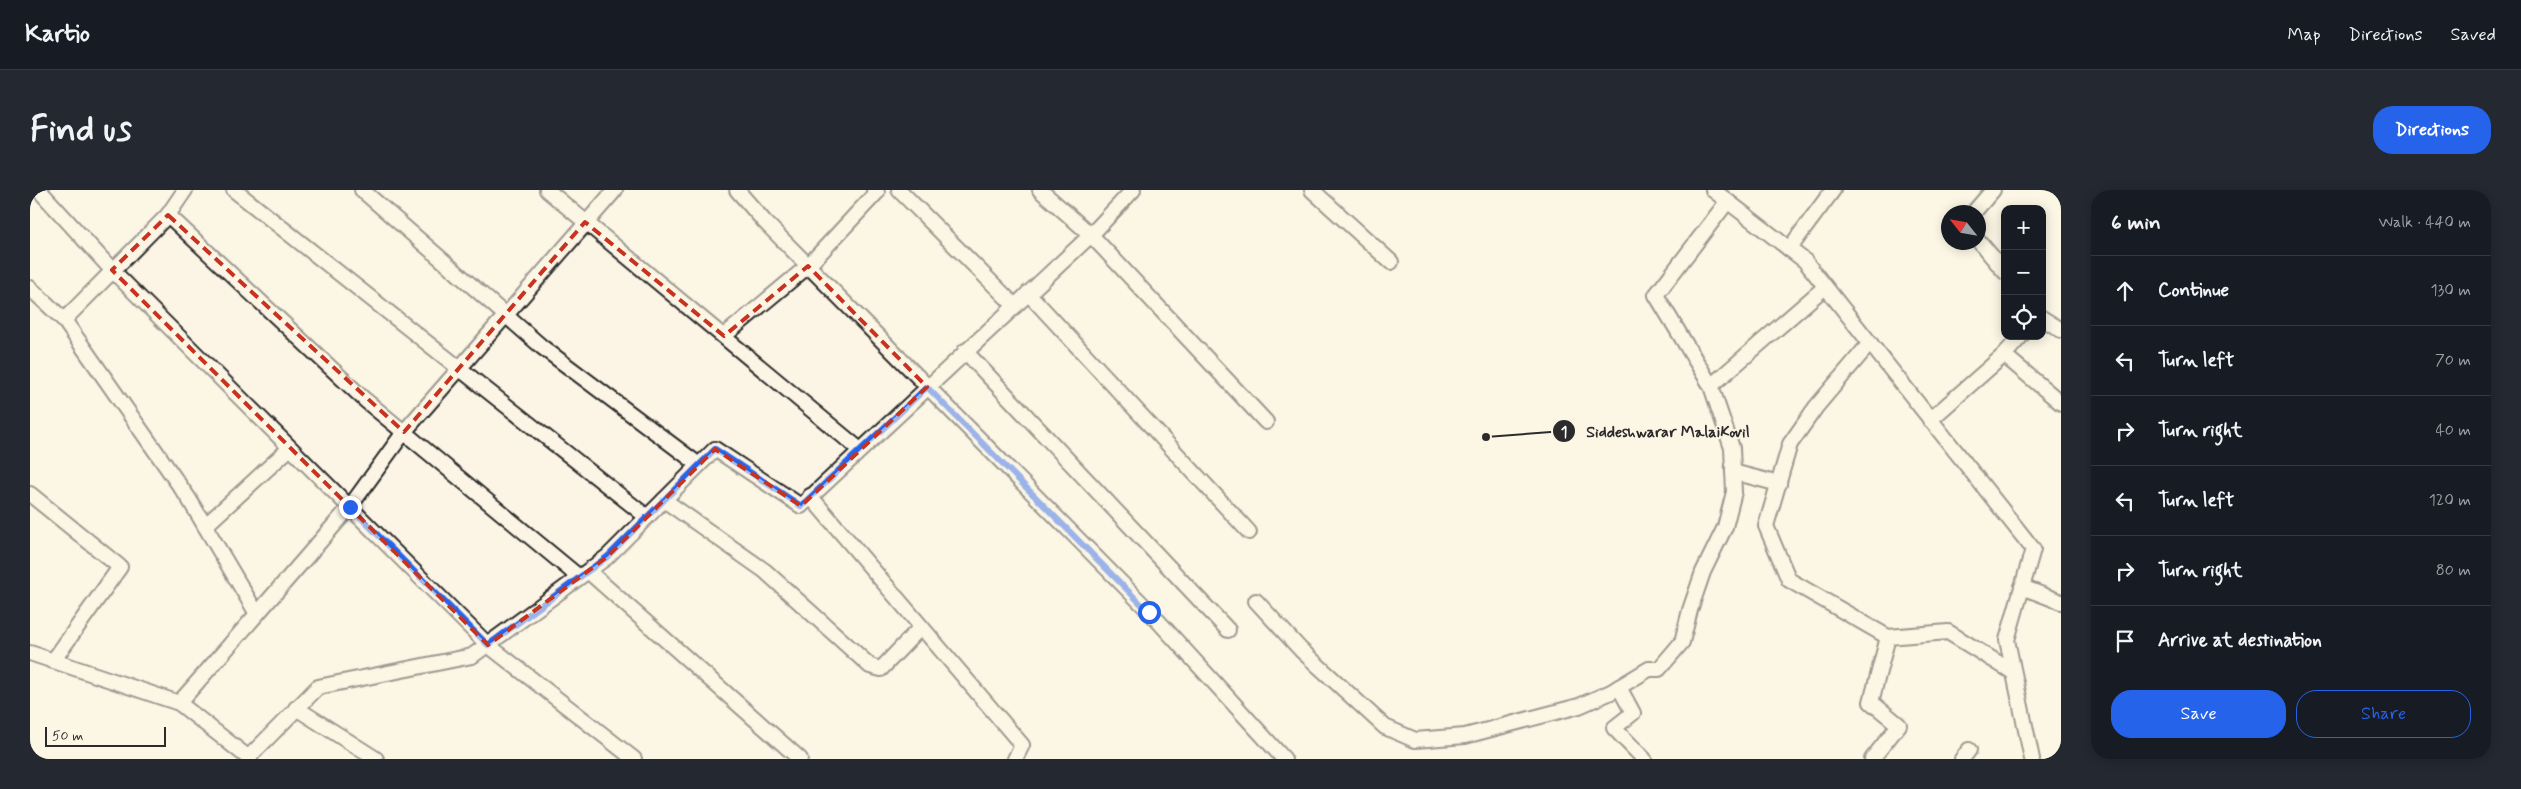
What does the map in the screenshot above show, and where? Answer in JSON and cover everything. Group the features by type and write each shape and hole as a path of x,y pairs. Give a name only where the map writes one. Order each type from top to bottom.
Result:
{"street":[{"path":"39,190 112,270 488,645 634,759"},
{"path":"64,320 168,215 185,190"},
{"path":"234,190 647,518"},
{"path":"362,190 542,347 699,465"},
{"path":"547,190 860,450"},
{"path":"179,704 350,507 404,432 507,316 585,222 615,190"},
{"path":"737,190 808,266 1149,612 1284,759"},
{"path":"899,190 1014,306"},
{"path":"1040,190 1091,235 1266,422"},
{"path":"30,653 179,704 249,758 318,687 472,656 607,557 715,449 801,506 1091,235 1133,190"},
{"path":"1312,190 1391,262"},
{"path":"1713,190 1805,262 2033,549 2007,640 2032,759"},
{"path":"1789,250 1833,190"},
{"path":"1980,205 1993,190"},
{"path":"724,336 808,266 877,191"},
{"path":"1256,601 1301,650 1385,727 1415,740 1465,736 1579,706 1619,687 1649,669 1659,669 1682,642 1690,610 1703,572 1725,527 1734,492 1732,448 1711,386 1656,295 1727,202"},
{"path":"168,215 365,400 583,574 800,759"},
{"path":"1986,249 2001,267"},
{"path":"1711,386 1825,287"},
{"path":"30,288 64,320 189,499 257,614"},
{"path":"1028,293 1249,532"},
{"path":"2046,321 2061,330"},
{"path":"1930,420 2004,355 2018,340"},
{"path":"1870,343 1816,407 1790,444 1766,526 1789,580 1888,637 1948,632 2013,672"},
{"path":"966,351 1228,630"},
{"path":"2004,355 2061,403"},
{"path":"205,526 290,448"},
{"path":"1733,472 1779,484"},
{"path":"30,494 120,567 53,661"},
{"path":"810,496 1022,745 1015,759"},
{"path":"664,500 766,571 870,666 881,669 922,627"},
{"path":"2022,587 2061,602"},
{"path":"1872,759 1898,725 1871,702 1888,637"},
{"path":"1619,687 1632,713 1614,728 1644,759"},
{"path":"296,708 376,759"}],"highlighted area":[{"path":"168,215 404,432 585,222 724,336 808,266 927,387 801,506 715,449 607,557 488,645 112,270"}],"place":[{"name":"Siddeshwarar MalaiKovil","path":"1486,437"}],"route":[{"path":"350,507 488,645 607,557 715,449 801,506 927,387 1149,612"}]}
